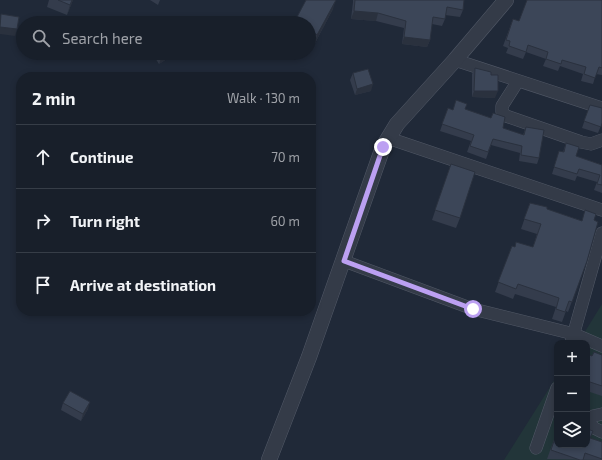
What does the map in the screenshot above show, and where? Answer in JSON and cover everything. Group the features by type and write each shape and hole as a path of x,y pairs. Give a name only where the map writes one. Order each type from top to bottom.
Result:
{"street":[{"path":"269,460 344,261 383,147 397,124 455,60 506,0"},
{"path":"455,60 602,108"},
{"path":"518,81 502,106 502,112 506,116 581,142 592,144 602,140"},
{"path":"388,138 602,210"},
{"path":"573,339 602,233"},
{"path":"344,261 473,309 573,339 602,346"},
{"path":"536,448 554,405"},
{"path":"590,418 593,416 602,414"},
{"path":"590,424 592,427 602,432"}],"green space":[{"path":"602,304 602,460 504,460 554,381 554,448 590,448 590,340 580,340"}],"building":[{"path":"58,0 72,0 70,5"},
{"path":"306,0 336,0 317,35 316,16 298,16"},
{"path":"355,0 464,0 463,10 447,7 445,19 433,17 430,40 404,37 406,21 378,13 354,11"},
{"path":"527,0 602,0 602,68 599,67 595,78 584,74 586,67 562,60 561,64 546,59 548,52 528,45 526,52 509,46 510,41 506,40 513,19 519,21"},
{"path":"1,14 16,16 16,29 0,27"},
{"path":"475,68 491,72 491,75 498,75 498,91 474,91"},
{"path":"368,69 373,84 357,89 353,73"},
{"path":"456,100 467,104 465,109 491,118 493,113 505,117 503,128 524,135 526,127 544,130 539,158 521,155 522,146 493,139 488,152 470,146 474,135 442,124 448,108 453,110"},
{"path":"590,105 602,108 601,127 584,121"},
{"path":"566,143 579,147 576,156 602,165 602,185 597,184 600,175 579,169 577,174 554,167 559,151 564,152"},
{"path":"451,164 475,172 460,218 435,210"},
{"path":"530,203 547,207 547,209 582,221 585,210 596,214 594,220 598,222 587,261 572,302 569,301 565,312 556,309 559,298 518,284 516,289 498,282 512,246 515,247 516,242 533,247 541,224 524,219"},
{"path":"594,352 602,355 602,386 590,382 590,355 592,356"},
{"path":"70,391 90,402 83,414 63,403"},
{"path":"590,430 593,431 590,438"},
{"path":"590,438 602,442 602,459 585,453 583,460 580,460 551,450 554,441 554,448 590,448"}],"route":[{"path":"383,147 344,261 473,309"}]}
